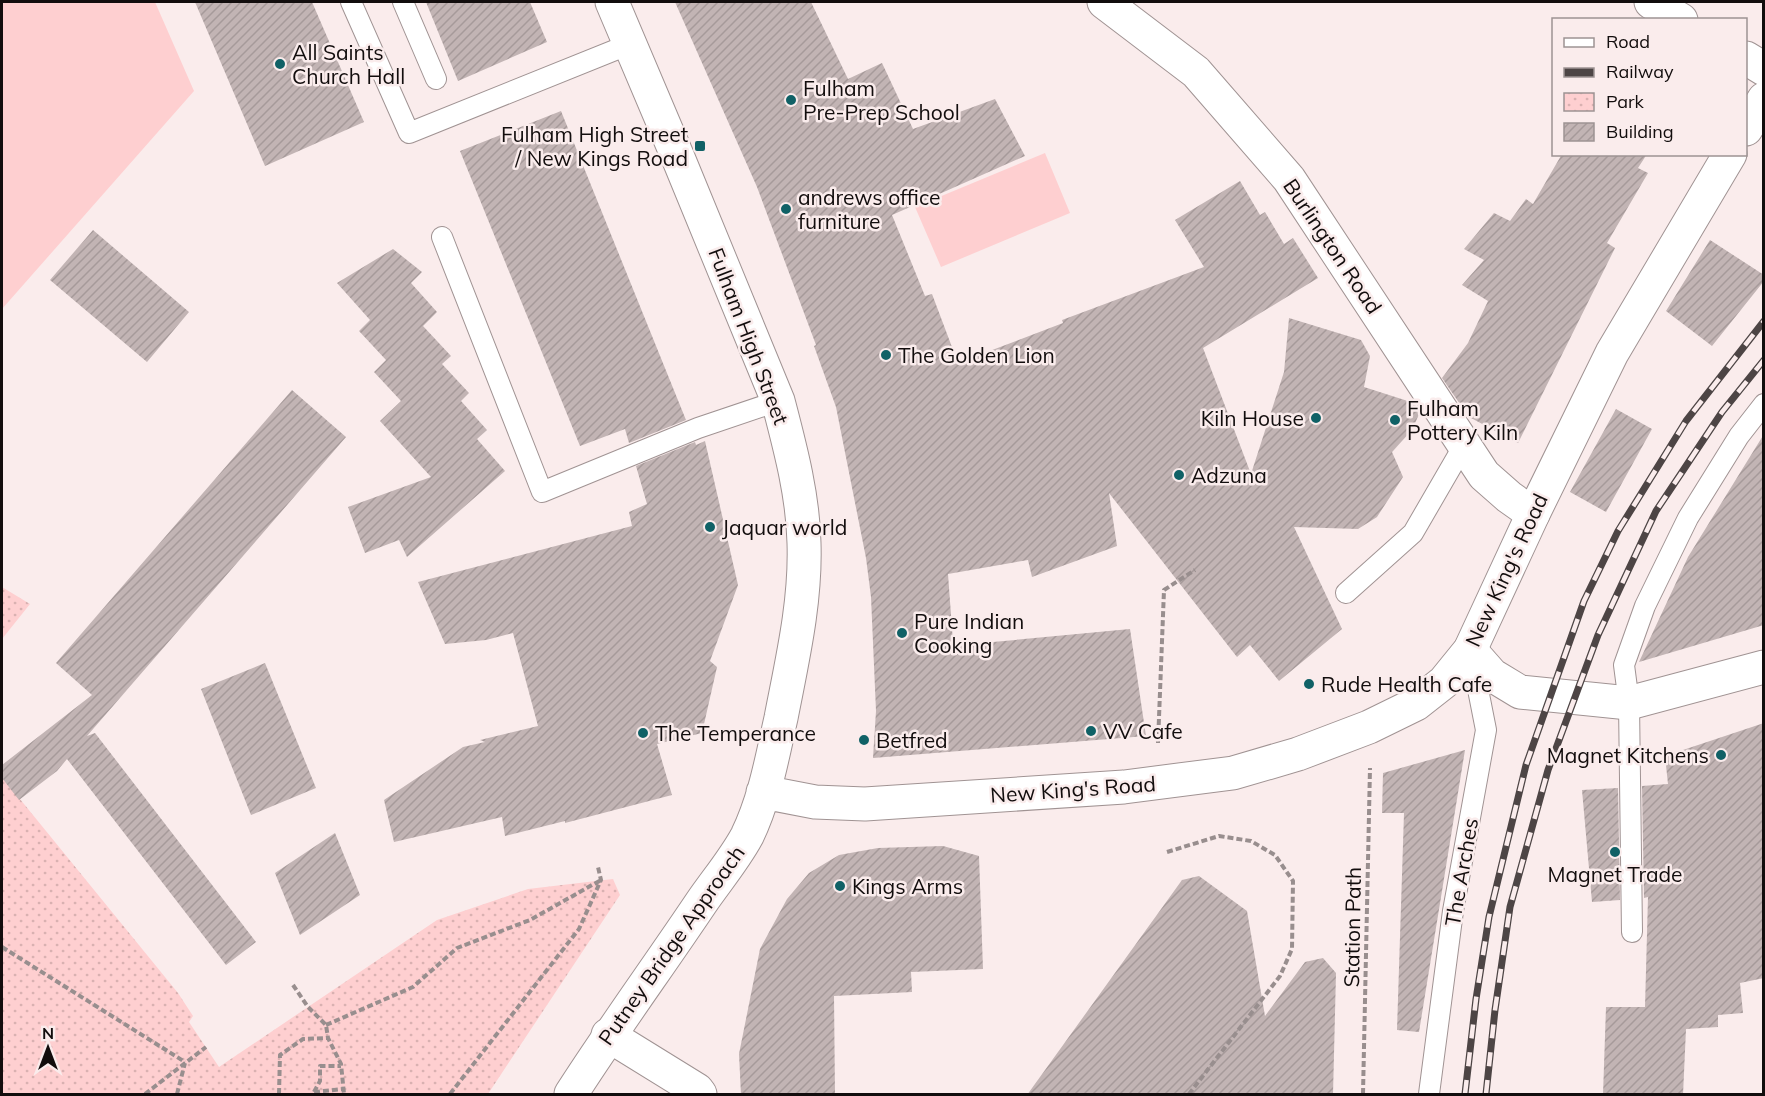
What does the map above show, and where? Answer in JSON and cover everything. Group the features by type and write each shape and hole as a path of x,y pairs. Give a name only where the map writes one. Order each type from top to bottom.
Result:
{"main road":[{"name":"Fulham High Street","path":"612,2 778,401 800,501 804,543 799,623 774,753 763,792"},
{"name":"Burlington Road","path":"1104,2 1196,72 1289,178 1484,475 1533,514"},
{"path":"1651,2 1678,18"},
{"path":"1747,59 1764,69"},
{"path":"1747,127 1764,99"},
{"name":"New King's Road","path":"763,792 814,801 865,804 1158,783 1233,773 1298,754 1369,727 1416,704 1444,682 1470,650 1533,514 1612,353 1729,156"},
{"path":"1470,650 1492,675 1520,692 1629,703 1764,667"},
{"name":"Putney Bridge Approach","path":"571,1095 608,1035 722,875 747,836 763,792"},
{"path":"608,1035 697,1090 700,1095"}],"lane":[{"path":"351,2 409,133 630,44"},
{"path":"403,2 436,79"},
{"path":"442,237 542,492 698,428 778,401"},
{"path":"1632,932 1629,703 1624,665 1645,606 1688,518 1739,436 1764,404"},
{"path":"1346,593 1413,533 1464,445"},
{"name":"The Arches","path":"1429,1095 1454,911 1486,730 1470,650"}],"path":[{"path":"1158,783 1164,590 1195,570"},
{"name":"Station Path","path":"1363,1095 1370,761"},
{"path":"1167,852 1219,836 1251,841 1275,855 1293,881 1292,949 1280,976 1189,1095"},
{"path":"450,1095 579,929 601,880 598,867"},
{"path":"326,1025 413,987 457,948 530,920 601,880"},
{"path":"2,947 185,1062"},
{"path":"293,985 308,1007 326,1025 328,1038 341,1066 344,1092 314,1092 320,1080 320,1066 341,1066"},
{"path":"279,1095 280,1055 303,1039 328,1038"},
{"path":"145,1095 206,1047"},
{"path":"177,1095 185,1062"}],"green space":[{"path":"2,2 155,2 194,91 2,309"},
{"path":"1045,153 1070,213 941,267 915,207"},
{"path":"2,587 30,604 2,639"},
{"path":"2,777 178,993 193,1016 189,1022 219,1067 437,920 528,889 613,879 620,895 488,1094 2,1094"}],"building":[{"name":"All Saints Church Hall","path":"195,2 312,2 364,122 265,166"},
{"path":"426,2 530,2 547,42 458,81"},
{"path":"675,2 811,2 848,79 882,63 913,129 995,99 1025,156 892,215 925,296 932,294 958,363 1063,323 1062,320 1204,267 1175,220 1240,181 1260,215 1265,212 1284,244 1293,238 1318,278 1203,348 1251,474 1284,372 1289,318 1361,340 1370,356 1364,387 1414,403 1420,412 1412,430 1392,452 1403,477 1377,517 1358,529 1294,527 1342,629 1279,681 1250,645 1237,657 1109,493 1117,546 1032,577 1028,560 948,574 953,642 993,642 1130,629 1146,736 873,758 876,711 871,597 866,558 836,407 814,346 816,345 757,187"},
{"path":"561,111 686,420 629,443 625,429 580,446 460,151"},
{"path":"1561,156 1646,156 1638,168 1648,173 1607,243 1615,248 1518,443 1471,418 1442,378 1468,343 1488,301 1462,285 1484,260 1464,249 1494,213 1510,221 1526,199 1533,204"},
{"path":"93,230 189,312 147,362 50,280"},
{"path":"1710,240 1764,275 1764,281 1712,346 1666,311"},
{"path":"393,249 422,272 411,283 437,312 423,326 451,356 442,364 469,393 461,401 487,430 477,439 505,471 407,557 399,540 365,553 348,507 431,477 380,421 401,401 374,372 386,360 359,331 370,320 337,283"},
{"path":"292,390 346,437 87,736 95,733 256,942 226,965 67,759 57,771 19,800 2,778 2,765 92,695 56,663"},
{"path":"1616,409 1652,429 1606,512 1570,492"},
{"path":"1764,434 1764,625 1639,662 1688,557"},
{"path":"705,441 738,585 710,661 717,667 702,733 657,744 672,795 505,836 502,817 394,842 384,800 463,747 485,742 480,740 538,726 513,633 486,640 445,644 418,582 632,526 629,512 647,504 636,466 695,442 696,445"},
{"path":"265,663 316,788 251,815 201,689"},
{"path":"1764,723 1764,978 1740,983 1743,1013 1718,1015 1718,1027 1686,1029 1683,1095 1603,1095 1606,1007 1645,1007 1648,897 1644,898 1642,786 1668,784 1665,756"},
{"path":"1465,750 1419,1032 1397,1030 1404,813 1382,813 1383,773"},
{"path":"1618,788 1620,900 1592,902 1582,790"},
{"path":"335,833 360,895 300,935 275,873"},
{"path":"943,846 979,856 983,969 911,972 912,992 834,996 835,1095 741,1095 739,1054 760,949 787,899 809,873 839,855 878,848"},
{"path":"1199,876 1247,911 1265,1016 1305,962 1323,958 1336,973 1333,1095 1027,1095 1182,880"}],"railway":[{"path":"1465,1094 1476,999 1489,917 1526,765 1584,601 1618,531 1686,421 1764,321"},
{"path":"1486,1094 1510,907 1548,770 1598,635 1656,511 1722,412 1764,360"}],"place":[{"name":"All Saints Church Hall","path":"280,64"},
{"name":"Fulham Pre-Prep School","path":"791,100"},
{"name":"Fulham High Street / New Kings Road","path":"700,146"},
{"name":"andrews office furniture","path":"786,209"},
{"name":"The Golden Lion","path":"886,355"},
{"name":"Kiln House","path":"1316,418"},
{"name":"Fulham Pottery Kiln","path":"1395,420"},
{"name":"Adzuna","path":"1179,475"},
{"name":"Jaquar world","path":"710,527"},
{"name":"Pure Indian Cooking","path":"902,633"},
{"name":"Rude Health Cafe","path":"1309,684"},
{"name":"VV Cafe","path":"1091,731"},
{"name":"The Temperance","path":"643,733"},
{"name":"Betfred","path":"864,740"},
{"name":"Magnet Kitchens","path":"1721,755"},
{"name":"Magnet Trade","path":"1615,852"},
{"name":"Kings Arms","path":"840,886"}]}
